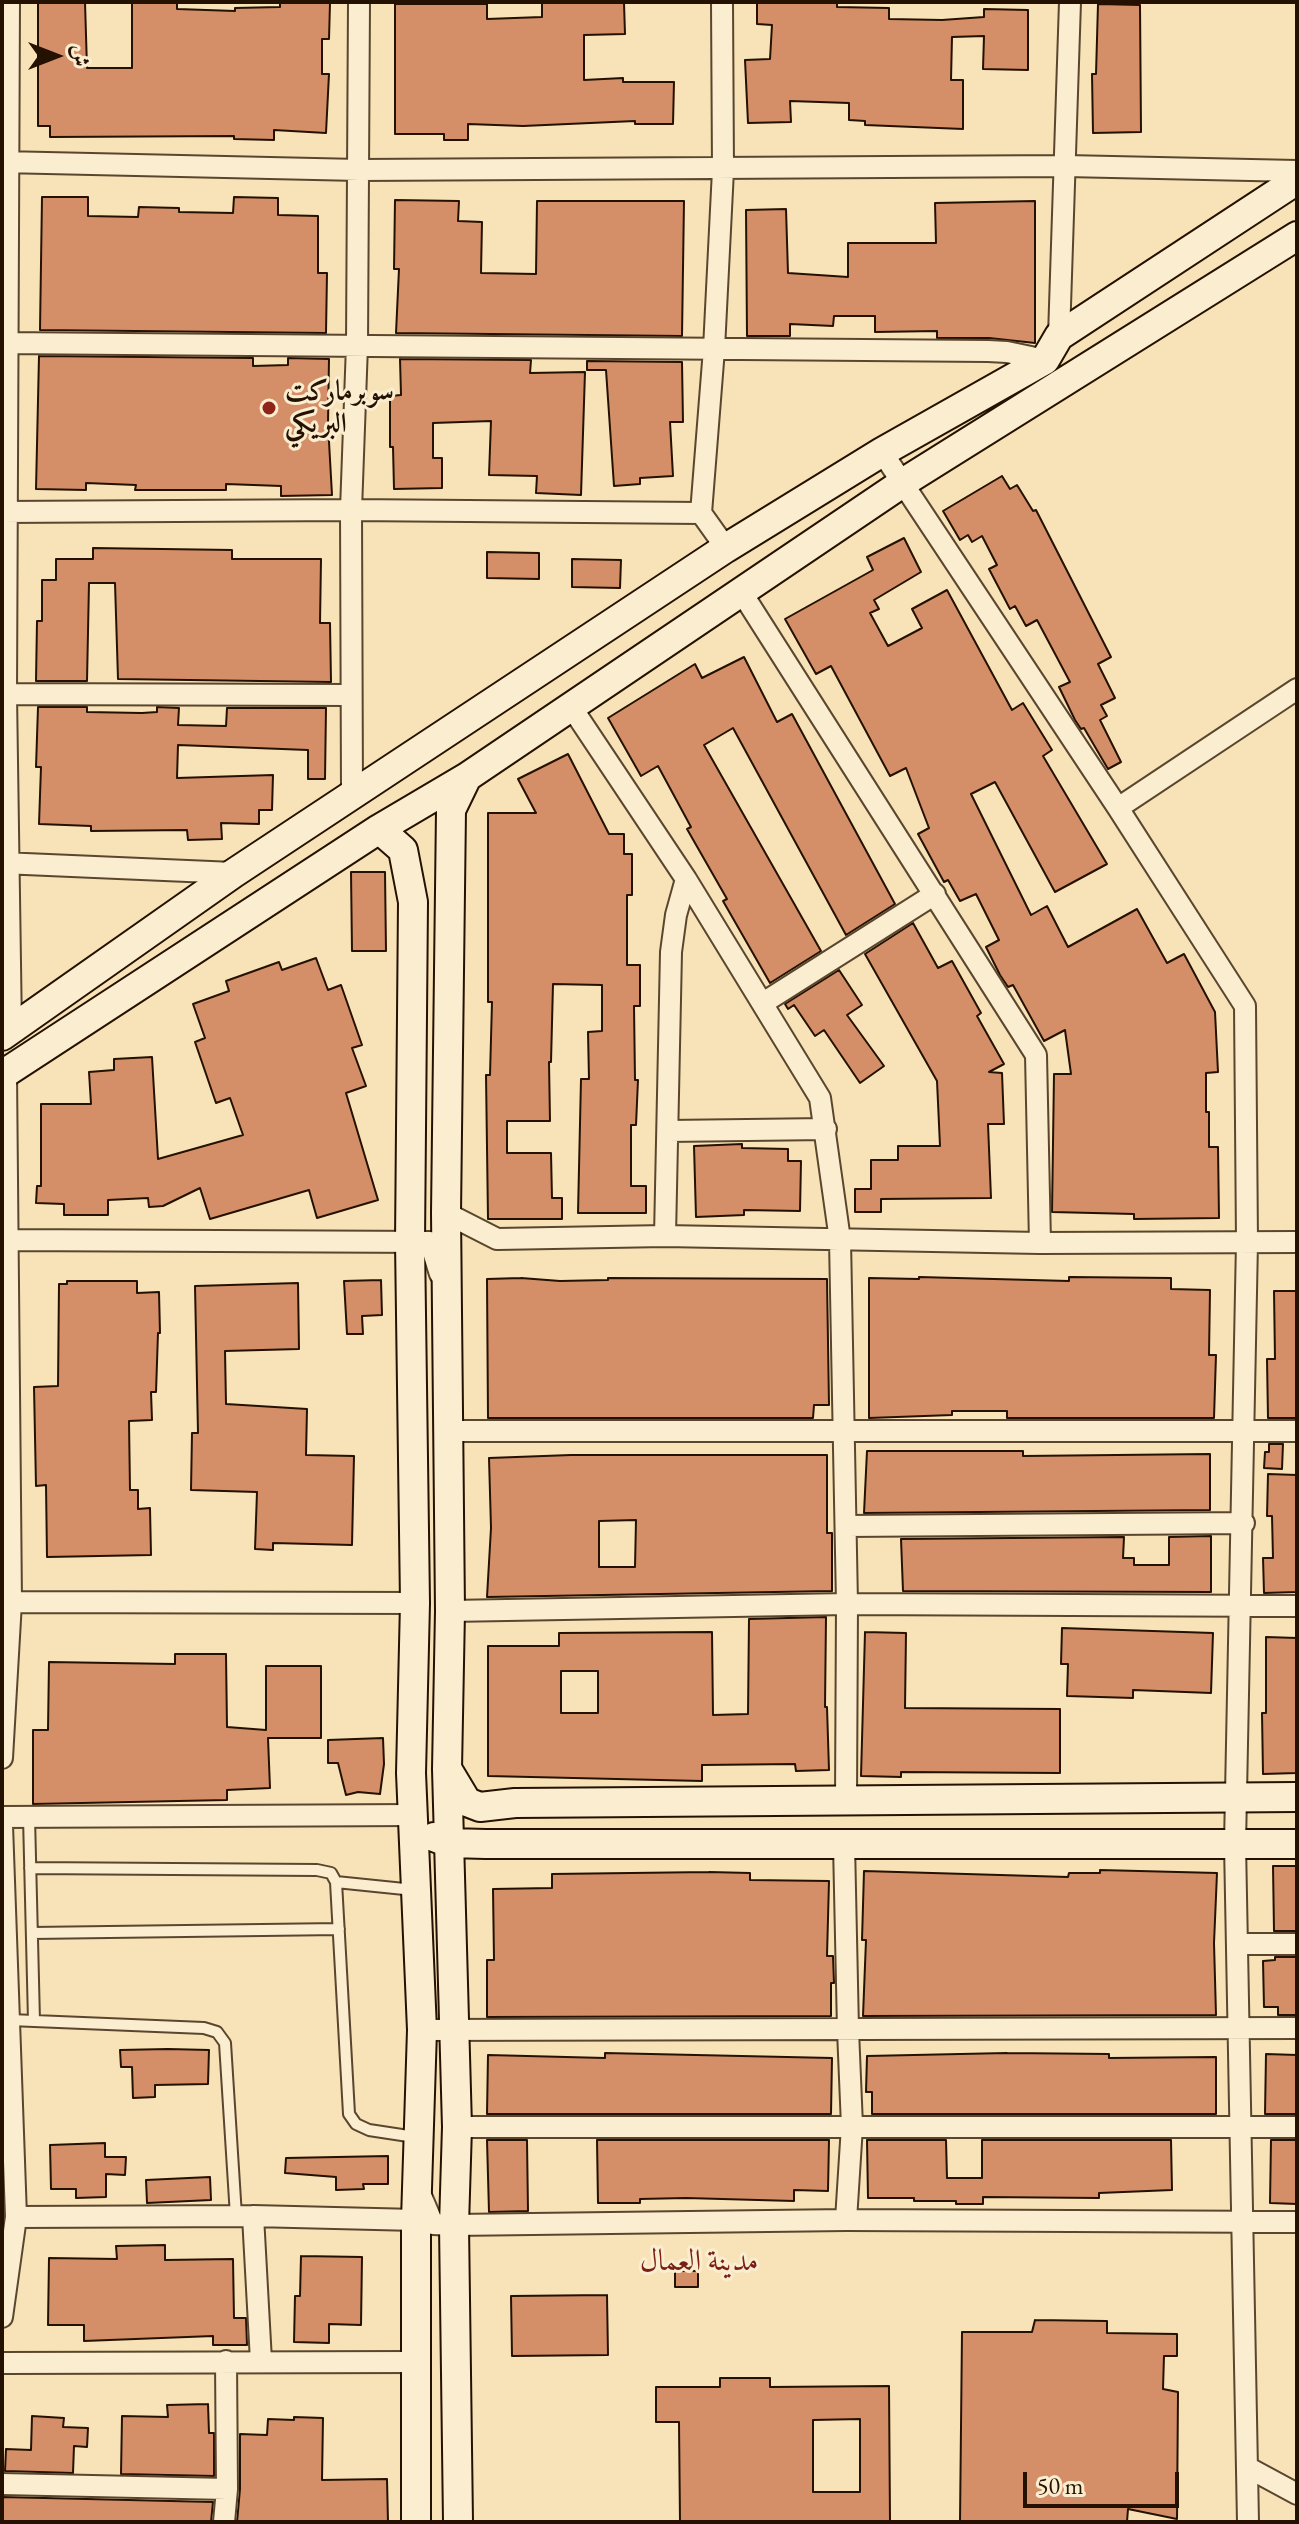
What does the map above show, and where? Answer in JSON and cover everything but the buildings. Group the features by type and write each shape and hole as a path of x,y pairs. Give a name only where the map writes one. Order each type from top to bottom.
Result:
{"street":[{"path":"7,1033 5,162 9,2"},
{"path":"352,794 351,510 357,345 359,2"},
{"path":"722,2 723,170 714,349 701,513 726,548"},
{"path":"1052,348 1066,166 1070,2"},
{"path":"5,162 359,170 1066,166 1297,171"},
{"path":"7,1033 352,794 726,548 1052,348 1297,180"},
{"path":"2,1758 11,1602 4,1074 379,829 467,777 904,482 1297,236"},
{"path":"6,344 988,351 1052,348"},
{"path":"882,452 1245,1006 1247,1242 1244,1523 1235,1844 1248,2522"},
{"path":"5,512 351,510 701,513"},
{"path":"742,593 1036,1055 1040,1243"},
{"path":"1118,808 1297,689"},
{"path":"4,694 351,695"},
{"path":"570,705 686,879 820,1098 840,1240 847,1604 846,1799"},
{"path":"458,2522 454,2225 457,2127 447,1769 450,1611 446,1213 451,810 467,777"},
{"path":"379,829 403,850 413,902 410,1242 415,1603 411,1773 422,2030 417,2137 416,2522"},
{"path":"408,878 423,857 434,857 451,866"},
{"path":"5,863 234,873"},
{"path":"665,1236 671,952 676,915 686,879"},
{"path":"763,1003 935,894"},
{"path":"668,1131 826,1129"},
{"path":"446,1213 497,1239 665,1236 1040,1243 1297,1242"},
{"path":"7,1240 430,1242 447,1298"},
{"path":"449,1431 1297,1431"},
{"path":"846,1526 1244,1523"},
{"path":"11,1602 415,1603"},
{"path":"450,1611 847,1604 1297,1606"},
{"path":"447,1769 467,1802 480,1807 515,1803 1297,1797"},
{"path":"411,1773 431,1836 449,1843 1297,1844"},
{"path":"846,2220 852,2126 843,1831 848,1822 859,1816 912,1816 959,1799"},
{"path":"515,1803 507,1814 506,1831 516,1844"},
{"path":"2,1817 414,1815"},
{"path":"2,2317 16,2217 3,1836"},
{"path":"1237,1944 1297,1944"},
{"path":"422,2030 1297,2028"},
{"path":"457,2127 1297,2127"},
{"path":"418,2187 433,2224 454,2225 846,2220 1297,2222"},
{"path":"16,2217 244,2216 416,2220"},
{"path":"244,2216 261,2361"},
{"path":"224,2522 227,2489 226,2361"},
{"path":"2,2363 415,2362"},
{"path":"1247,2467 1297,2494"},
{"path":"2,2484 227,2489"}],"lane":[{"path":"29,1817 34,2021"},
{"path":"30,1868 317,1870 331,1873 336,1882 349,2114 356,2124 369,2130 417,2137"},
{"path":"336,1882 417,1890"},
{"path":"32,1933 339,1929"},
{"path":"10,2020 204,2028 217,2032 225,2043 244,2216"}],"place":[{"name":"سوبرماركت البريكي","path":"269,408"}],"district":[{"name":"مدينة العمال","path":"699,2262"}]}
